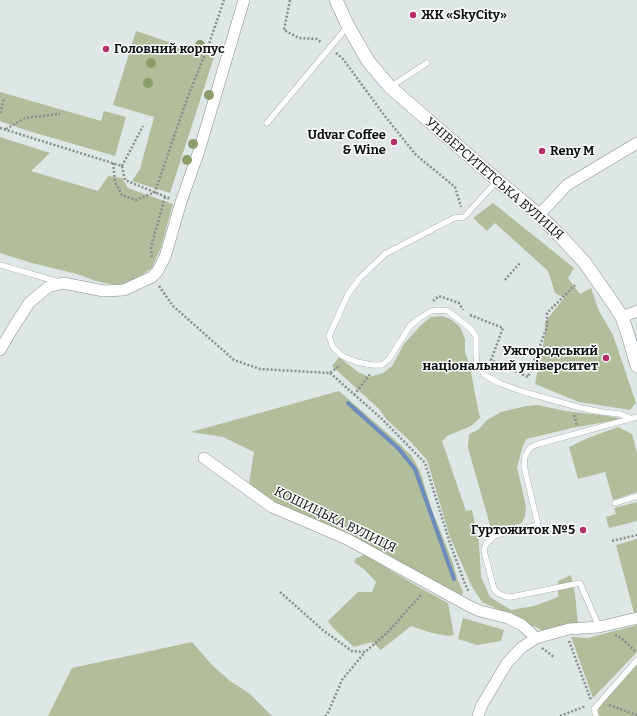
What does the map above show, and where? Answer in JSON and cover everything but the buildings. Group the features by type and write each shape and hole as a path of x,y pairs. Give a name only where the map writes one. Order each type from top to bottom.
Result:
{"street":[{"path":"0,350 12,328 29,303 48,287 63,283 104,291 124,290 152,277 157,272 165,257 181,202 199,151 244,0"},
{"name":"УНІВЕРСИТЕТСЬКА ВУЛИЦЯ","path":"336,0 348,26 368,61 390,87 539,215 585,263 622,317 637,366"},
{"path":"539,215 567,185 637,143"},
{"path":"622,317 637,311"},
{"name":"КОШИЦЬКА ВУЛИЦЯ","path":"204,458 272,507 347,539 480,611 515,621 522,625 536,638"},
{"path":"478,716 482,705 507,663 521,648 536,638 569,629 599,627 637,618"}],"lane":[{"path":"267,123 348,26"},
{"path":"390,87 427,63"},
{"path":"497,180 464,217 454,218 385,254 360,278 348,294 329,336 333,347 342,356 357,362 382,365 389,359 410,326 432,311 444,310 448,311 471,330 476,337 477,365 485,375 499,383 524,392 571,405 635,418"},
{"path":"0,265 63,283"},
{"path":"599,627 580,583 516,597 506,597 498,593 494,589 484,550 486,544 494,536 538,525 524,466 525,457 528,451 535,445 635,418"},
{"path":"615,503 637,496"},
{"path":"596,716 594,709 637,660"}],"path":[{"path":"113,163 115,182 122,195 136,200 155,192 187,98 210,44 224,0"},
{"path":"290,0 284,30 299,38 317,39 343,59 384,115 416,155 455,187 464,217"},
{"path":"0,112 4,98"},
{"path":"6,130 25,118 60,114"},
{"path":"143,126 122,166 125,180 181,202"},
{"path":"0,128 122,166"},
{"path":"165,197 151,248 152,277 173,306 234,360 260,369 330,373 354,396 382,419 425,463 465,584 480,611"},
{"path":"505,280 520,263"},
{"path":"551,309 575,285"},
{"path":"354,396 377,365"},
{"path":"571,405 580,433"},
{"path":"612,541 637,535"},
{"path":"325,716 327,715 342,680 365,652 388,632 430,584"},
{"path":"280,592 324,631 352,651 365,652"},
{"path":"599,627 621,638 637,653"},
{"path":"560,716 592,704 569,643 569,629"},
{"path":"542,649 554,658"},
{"path":"601,701 637,715"}],"green space":[{"path":"136,31 214,57 170,193 132,181 140,169 154,117 113,105"},
{"path":"0,92 101,121 104,111 126,117 115,156 25,130 0,121"},
{"path":"0,137 50,153 31,171 98,191 108,176 122,178 128,188 173,204 161,247 152,268 130,283 115,285 96,281 77,274 32,263 0,253"},
{"path":"493,203 574,268 568,278 580,294 591,288 599,311 613,335 636,403 630,410 579,402 535,384 545,335 545,322 564,298 555,293 548,271 495,223 487,231 473,218"},
{"path":"443,316 452,320 460,327 465,339 465,352 470,366 480,418 471,426 447,436 442,441 466,511 472,510 479,543 481,577 490,597 511,610 534,606 558,597 558,581 571,575 575,594 578,623 543,631 534,626 531,627 530,624 482,602 471,585 450,537 427,460 409,440 387,420 378,408 332,366 339,357 358,372 369,377 383,373 392,366 404,344 421,325 431,317"},
{"path":"339,391 411,455 420,471 432,510 463,592 462,595 259,494 249,483 254,452 223,437 191,432"},
{"path":"538,405 565,411 622,419 572,428 526,439 517,467 526,507 525,516 522,523 492,532 468,448 469,434 478,430 487,420 501,412 526,406"},
{"path":"618,427 632,434 637,453 637,492 613,500 605,472 578,479 569,447"},
{"path":"637,502 637,521 609,528 606,517 616,514 614,508"},
{"path":"637,539 637,612 634,613 616,545"},
{"path":"365,555 448,603 454,635 448,636 432,633 411,626 381,650 372,642 354,647 333,628 328,621 358,592 372,592 376,582 365,570 354,562 356,558"},
{"path":"463,618 504,630 501,641 477,645 458,639"},
{"path":"637,625 637,652 593,698 571,637 588,638"},
{"path":"192,642 212,665 230,681 250,694 272,716 48,716 72,668"},
{"path":"637,664 637,716 599,716 598,712 600,705"}],"waterway":[{"path":"348,403 399,449 415,469 454,579"}],"place":[{"name":"ЖК «SkyCity»","path":"413,15"},
{"name":"Головний корпус","path":"106,49"},
{"name":"Udvar Coffee & Wine","path":"394,142"},
{"name":"Reny M","path":"542,151"},
{"name":"Ужгородський національний університет","path":"606,358"},
{"name":"Гуртожиток №5","path":"583,530"}]}
